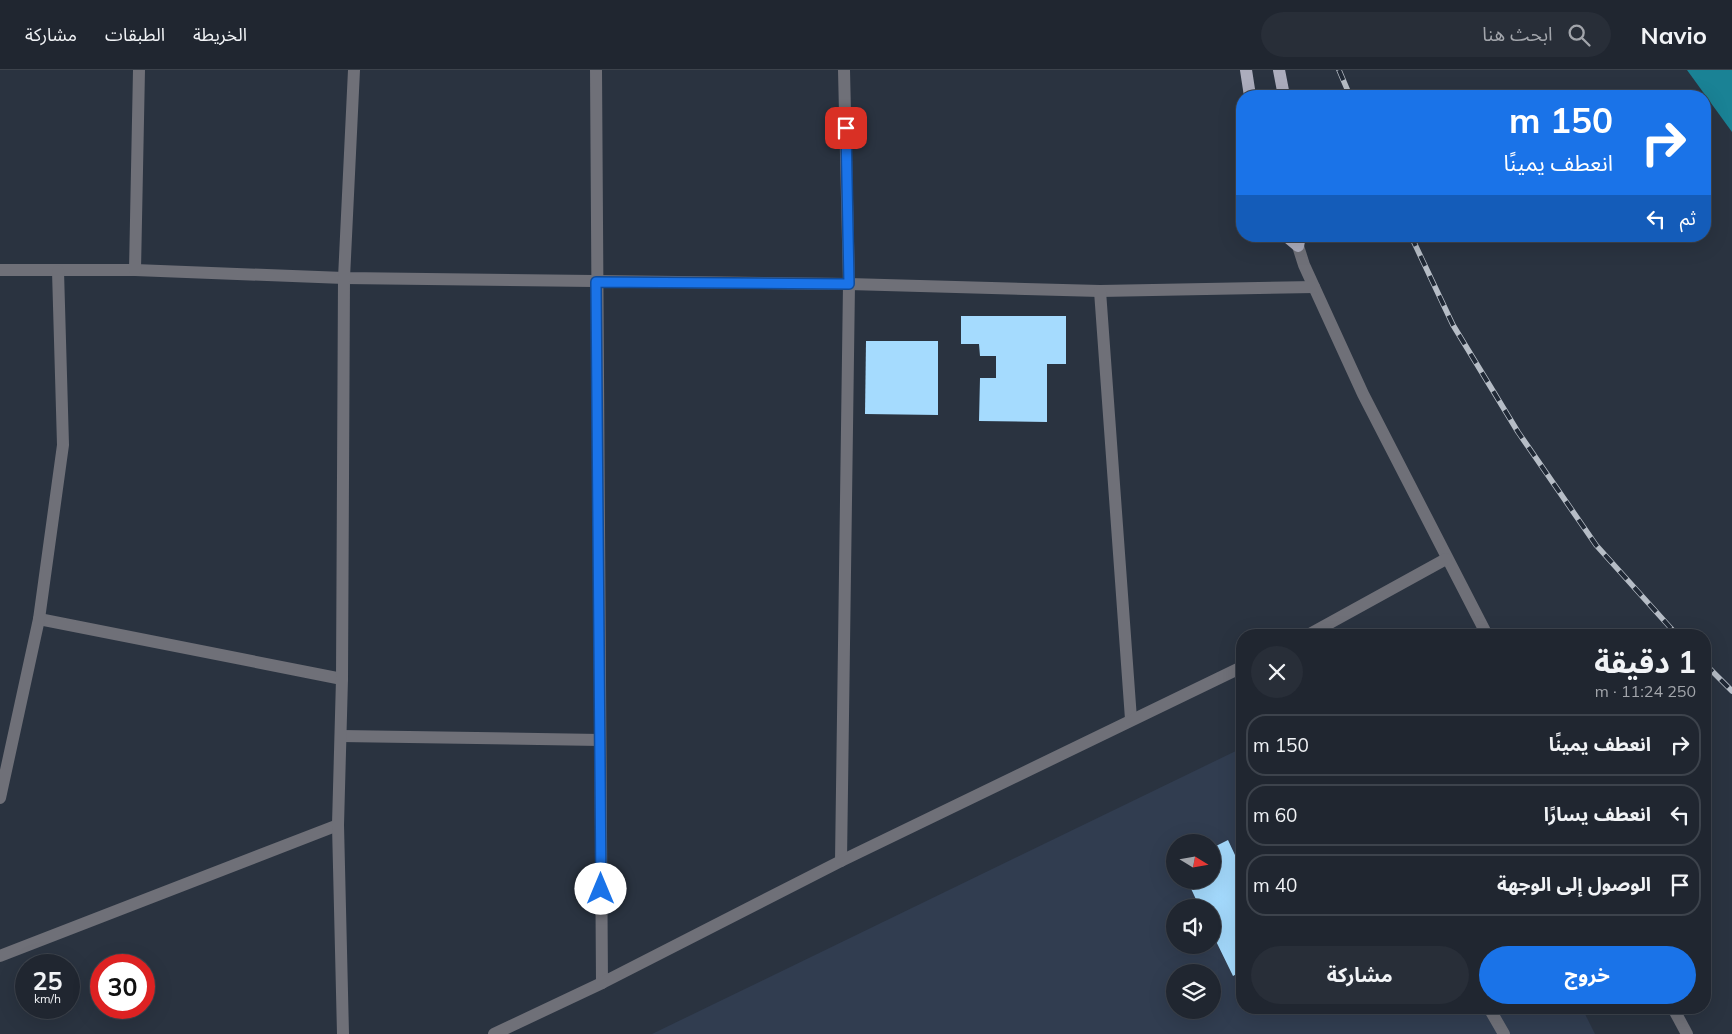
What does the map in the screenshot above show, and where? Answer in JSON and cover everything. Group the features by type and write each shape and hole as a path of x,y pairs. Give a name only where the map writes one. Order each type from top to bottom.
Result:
{"main road":[{"path":"1246,70 1249,90"},
{"path":"1279,70 1283,90"}],"street":[{"path":"135,270 139,70"},
{"path":"343,1034 338,826 342,679 344,278 354,70"},
{"path":"596,70 602,983"},
{"path":"841,861 849,284 844,70"},
{"path":"1299,242 1314,287 1363,394 1446,559 1484,629"},
{"path":"0,270 135,270 344,278 849,284 1100,292 1314,287"},
{"path":"0,798 39,619 63,445 58,271"},
{"path":"1100,292 1131,719"},
{"path":"1319,629 1446,559"},
{"path":"39,619 342,679"},
{"path":"494,1034 602,983 841,861 1236,670"},
{"path":"341,736 600,740"},
{"path":"0,956 338,826"},
{"path":"1492,1014 1504,1034"},
{"path":"1676,1014 1686,1034"}],"shaded area":[{"path":"1236,751 1236,1014 1585,1014 1595,1034 652,1034"}],"water":[{"path":"1687,70 1732,70 1732,132 1711,103 1711,90 1702,90"}],"building":[{"path":"961,316 1066,316 1066,364 1047,364 1047,422 979,421 980,378 996,378 996,356 980,356 979,344 961,344"},
{"path":"866,341 938,341 938,415 865,414"},
{"path":"1228,840 1236,857 1236,974 1233,976 1221,951 1221,899 1196,899 1191,889 1221,889 1221,844"}],"railway":[{"path":"1339,70 1347,90"},
{"path":"1414,242 1453,325 1518,432 1596,545 1672,629"},
{"path":"1711,670 1732,691"}],"route":[{"path":"601,889 596,282 849,284 846,128"}]}
